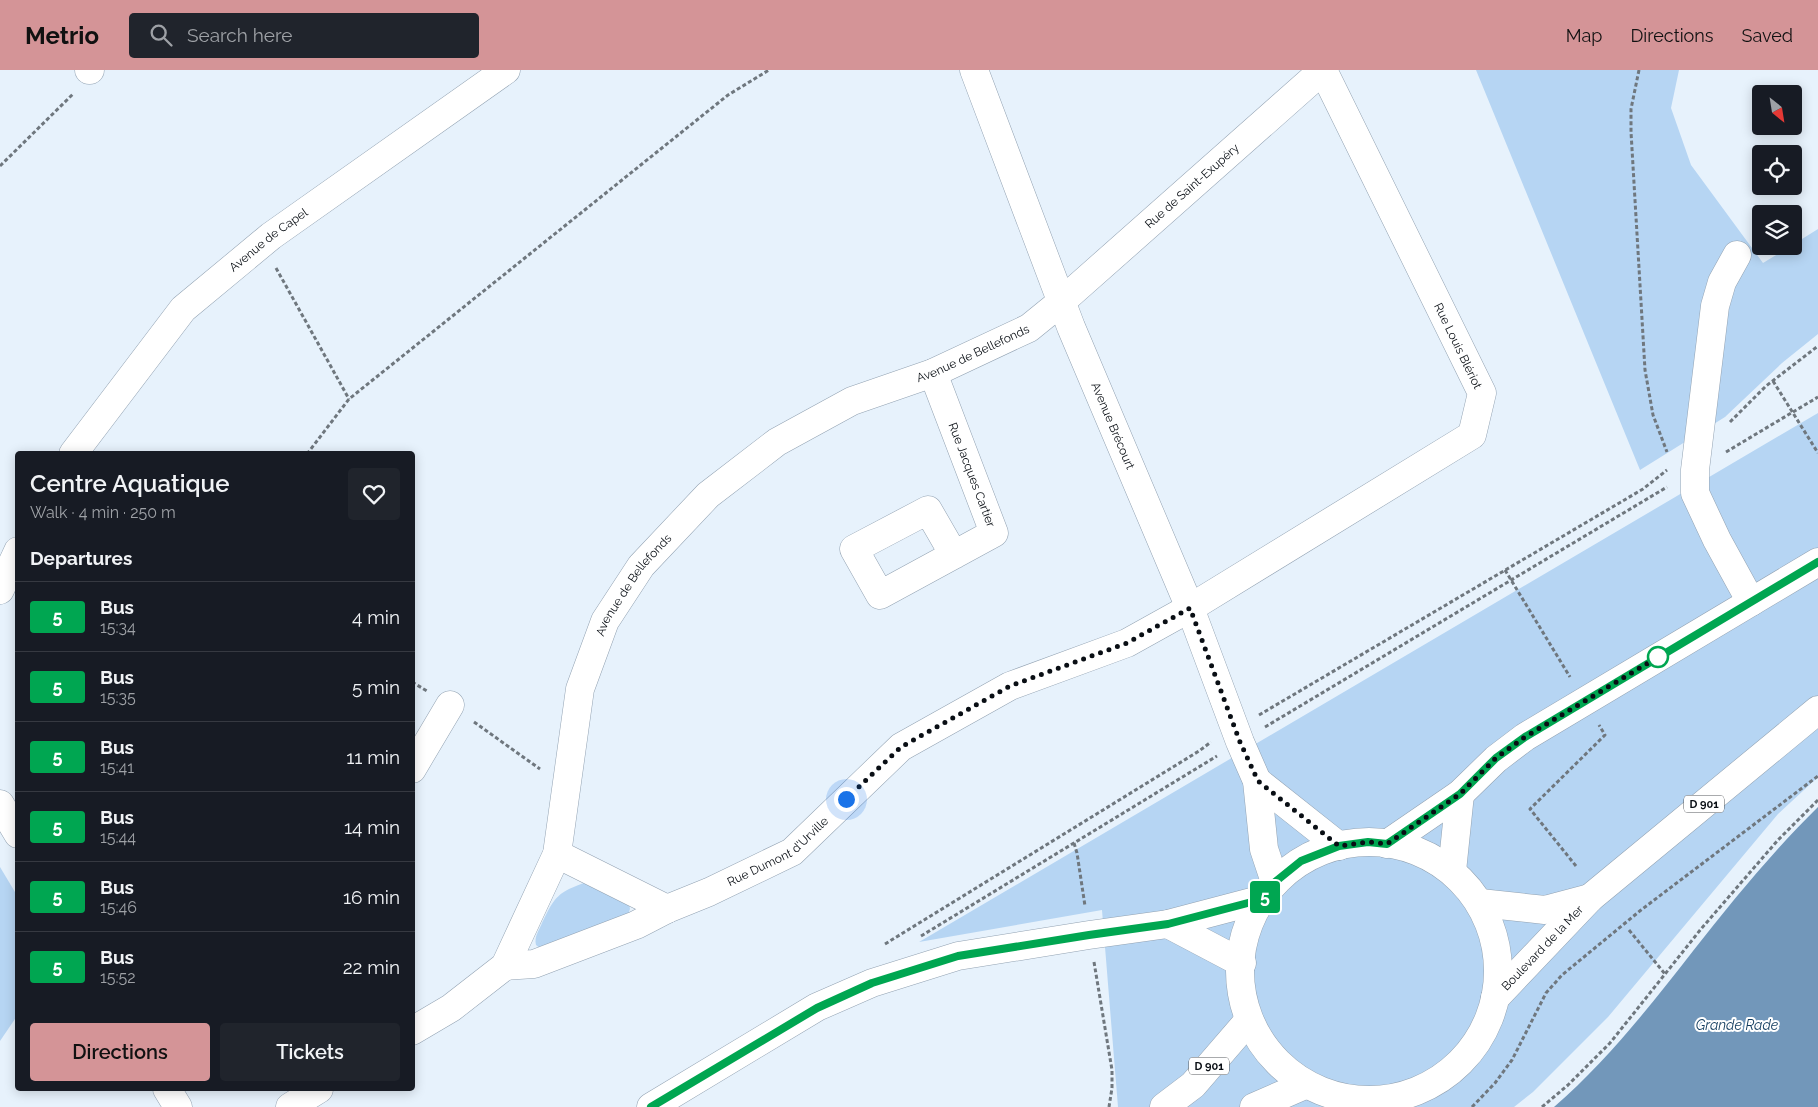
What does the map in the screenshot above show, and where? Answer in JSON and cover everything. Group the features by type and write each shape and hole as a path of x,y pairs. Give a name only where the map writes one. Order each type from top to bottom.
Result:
{"street":[{"name":"Avenue de Capel","path":"76,451 183,309 262,243 506,70"},
{"name":"Avenue Brécourt","path":"974,70 1061,302 1190,608 1234,727 1258,781 1269,890"},
{"name":"Rue de Saint-Exupéry","path":"1061,302 1323,70"},
{"name":"Rue Louis Blériot","path":"1190,608 1472,435 1482,393 1323,70"},
{"path":"1738,255 1722,282 1715,306 1689,461 1695,493 1717,540 1751,602"},
{"name":"Avenue de Bellefonds","path":"415,1029 451,1008 505,966 557,854 580,689 605,621 641,566 708,496 777,442 852,401 933,373 1030,328 1061,302"},
{"name":"Rue Jacques Cartier","path":"933,373 994,533 954,555"},
{"path":"0,590 15,558"},
{"path":"1387,844 1460,794 1496,758 1525,737 1818,562"},
{"name":"Rue Dumont d'Urville","path":"505,966 534,964 636,925 792,852 901,747 1010,686 1127,643 1190,608"},
{"path":"415,764 450,705"},
{"name":"Boulevard de la Mer","path":"1495,998 1590,898 1818,710"},
{"name":"Avenue Brécourt","path":"1258,781 1339,846"},
{"path":"1452,871 1460,794"},
{"path":"1368,842 1387,844 1444,865 1464,882 1480,903 1496,944 1498,970 1495,998 1490,1019 1473,1048 1451,1072 1398,1102 1359,1100 1327,1094 1305,1085 1269,1053 1249,1020 1241,990 1242,963 1249,926 1269,890 1301,861 1339,846 1368,842"},
{"path":"557,854 667,909"},
{"path":"651,1107 817,1008 872,983 958,956 1168,924 1269,890"},
{"name":"Boulevard de la Mer","path":"1480,903 1546,910 1590,898"},
{"path":"1168,924 1242,963"},
{"name":"D 901","path":"1164,1107 1193,1085 1249,1020"},
{"path":"1254,1107 1305,1085"},
{"path":"168,1091 178,1107"},
{"path":"290,1107 316,1091"}],"path":[{"path":"0,166 85,82 89,70"},
{"path":"310,451 349,399 728,95 769,70"},
{"path":"1639,70 1631,109 1631,132 1644,370 1654,415 1668,456 1689,461"},
{"path":"262,243 349,399"},
{"path":"1261,730 1689,461 1773,381 1818,346"},
{"path":"1773,381 1818,453"},
{"path":"885,944 1200,751 1217,734 1250,721 1689,461 1792,412 1818,397"},
{"path":"415,684 450,705 566,788"},
{"path":"919,938 1218,755"},
{"path":"1472,1107 1512,1060 1546,993 1562,975 1641,910 1818,776"},
{"path":"1542,1107 1568,1086 1610,1043 1665,974 1778,840 1818,800"},
{"path":"1074,843 1112,1070 1109,1107"},
{"path":"1629,930 1665,974"}],"shaded area":[{"path":"1476,70 1679,70 1671,108 1691,165 1752,248 1752,255 1757,255 1763,263 1776,255 1802,255 1802,239 1818,229 1818,334 1782,363 1725,417 1640,470"},
{"path":"1818,413 1818,777 1778,814 1608,1017 1533,1092 1514,1107 1118,1107 1102,910 919,942"},
{"path":"0,867 15,892 15,1019 0,1041"},
{"path":"587,882 629,904 630,909 626,920 541,949 536,945 536,936 554,901 563,892"}],"water":[{"name":"Grande Rade","path":"1818,807 1818,1107 1554,1107 1610,1052 1661,992 1753,877"}],"bus line":[{"name":"5","path":"651,1107 817,1008 872,983 958,956 1168,924 1263,899 1275,882 1301,861 1339,846 1368,842 1387,844 1460,794 1496,758 1525,737 1584,700 1818,562"}],"route":[{"path":"846,799 901,747 1010,686 1127,643 1190,608 1240,742 1258,781 1339,846 1368,842 1387,844 1460,794 1496,758 1525,737 1658,657"}]}
